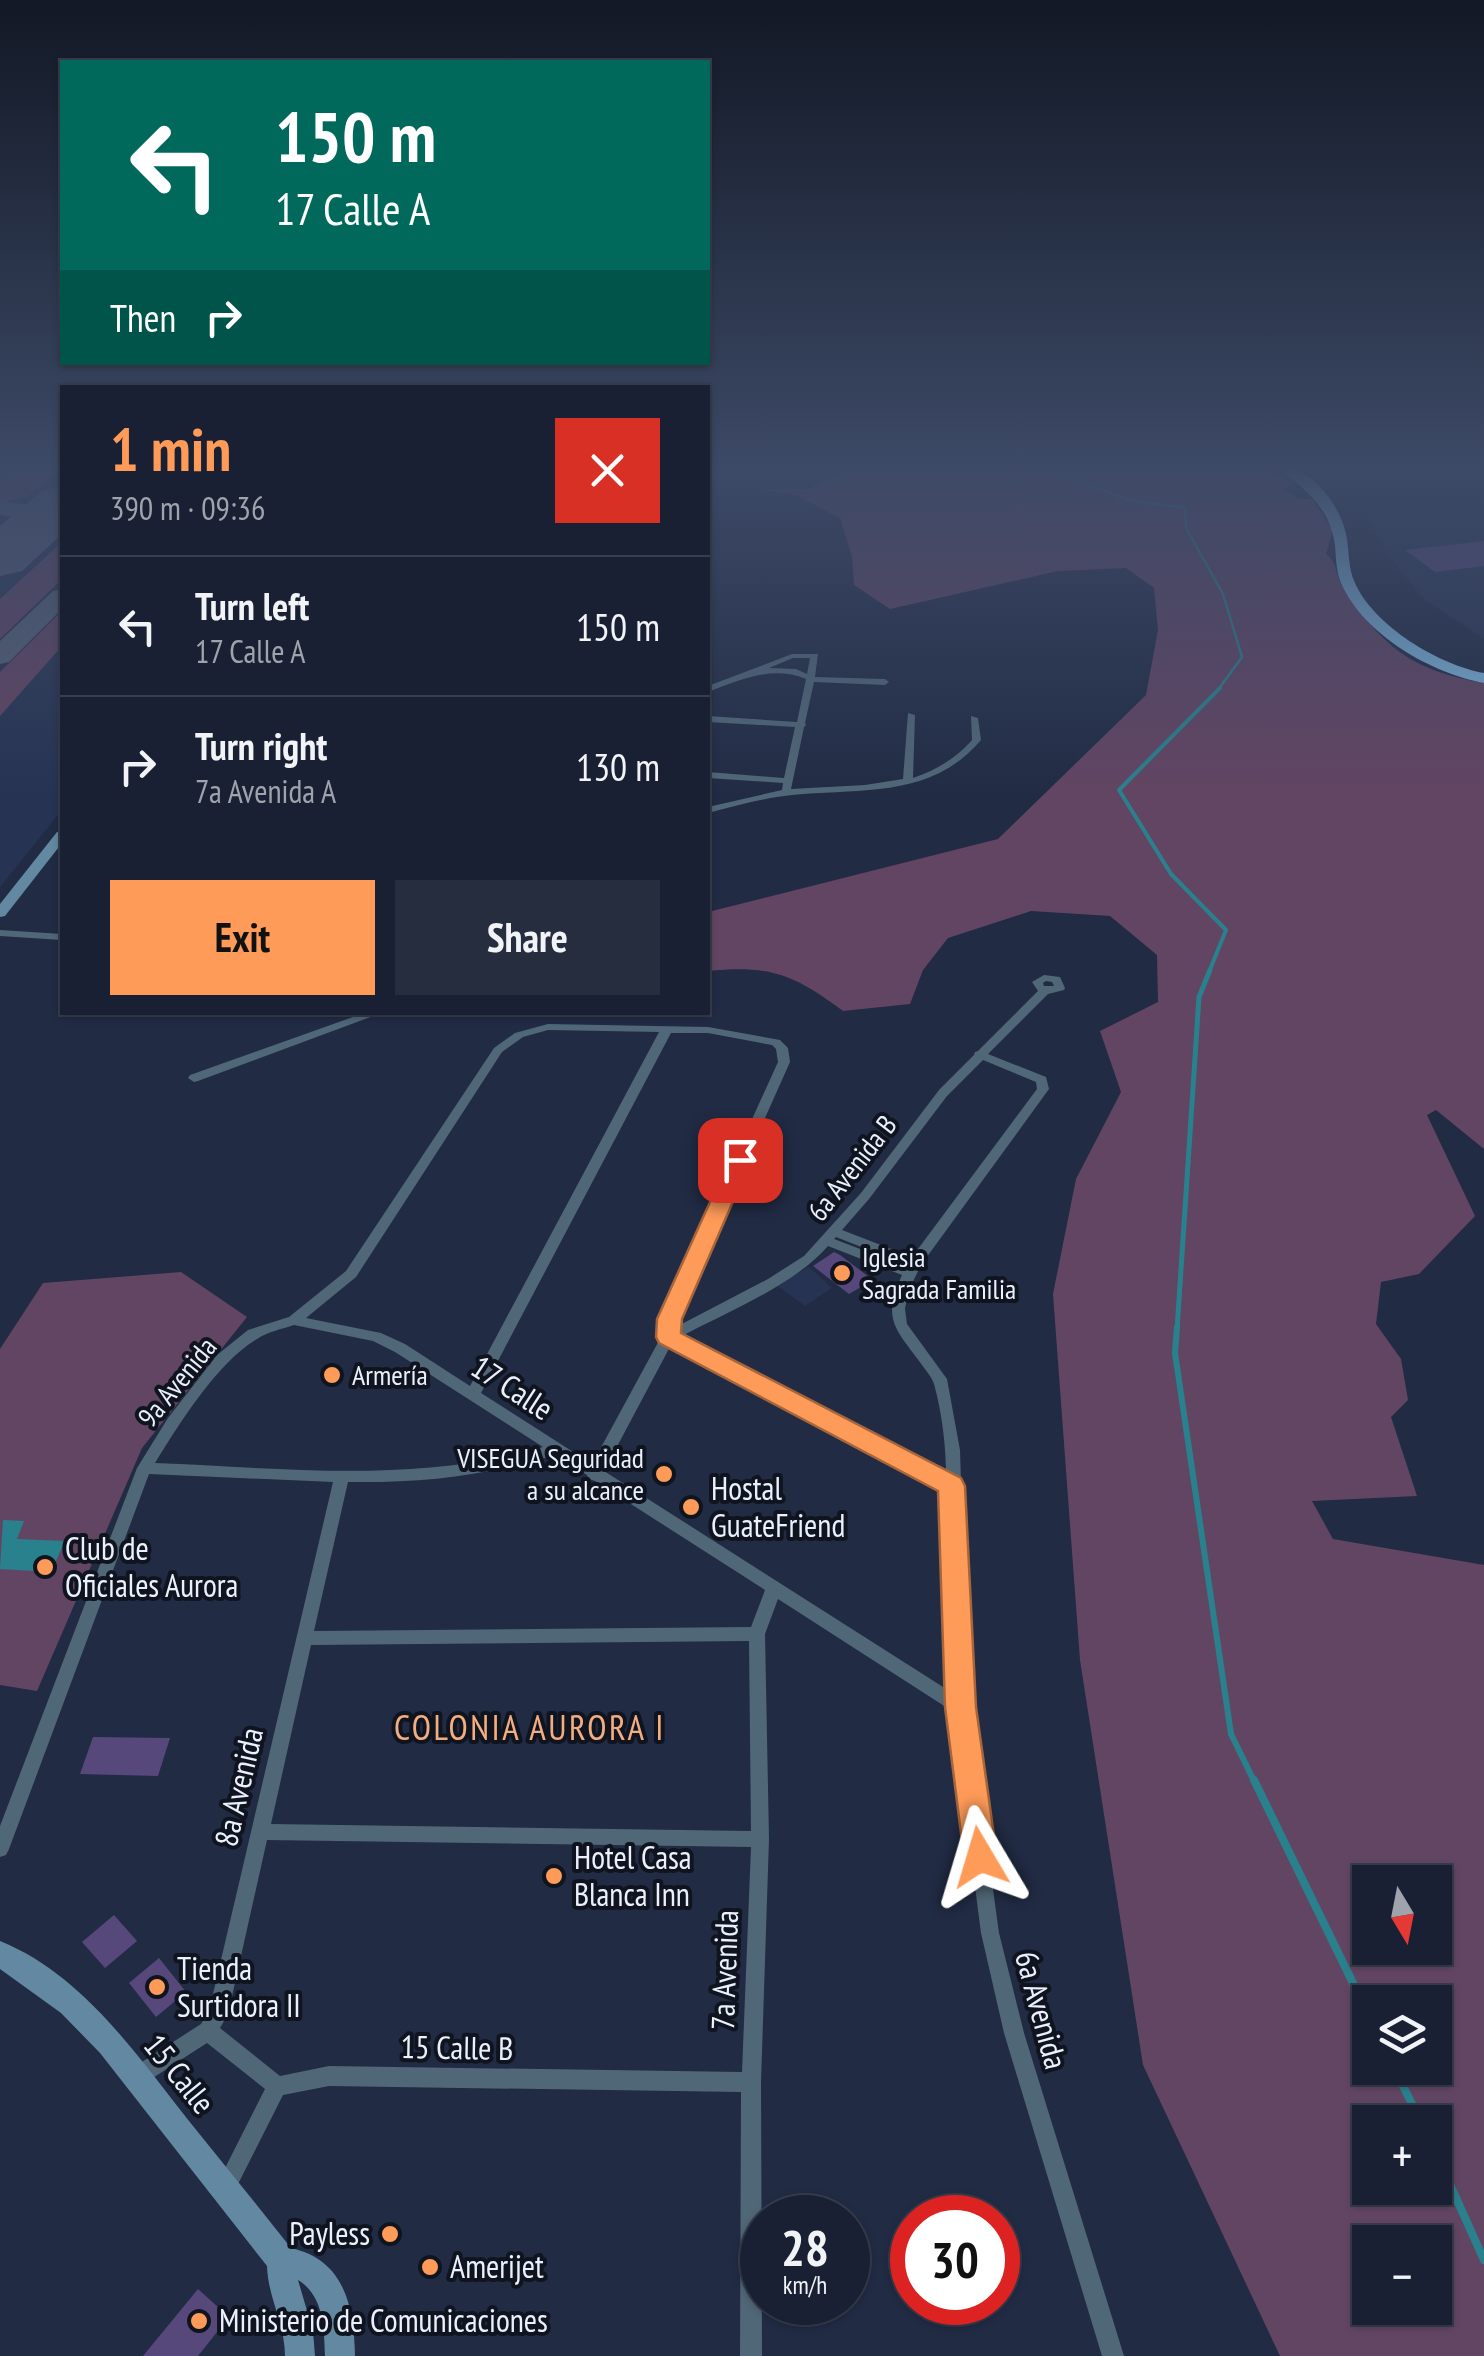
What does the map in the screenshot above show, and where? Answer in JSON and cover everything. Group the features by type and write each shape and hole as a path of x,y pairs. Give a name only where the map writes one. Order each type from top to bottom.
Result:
{"highway":[{"path":"1346,576 1363,604 1420,656 1457,672 1484,678"}],"main road":[{"path":"0,913 60,838"},
{"name":"15 Calle","path":"0,1954 31,1970 82,2012 138,2076 282,2261 284,2292 301,2335 300,2356"},
{"name":"15 Calle","path":"282,2261 312,2270 324,2286 336,2307 340,2356"}],"street":[{"path":"710,688 792,656 816,656 787,787"},
{"path":"754,672 796,672 813,679 885,682"},
{"path":"908,781 911,715"},
{"path":"710,776 787,787 908,781 966,754 977,740 974,718"},
{"path":"710,720 802,725"},
{"path":"710,809 787,787"},
{"path":"0,934 60,938"},
{"name":"6a Avenida B","path":"668,1337 773,1282 831,1236 943,1093 1044,990"},
{"path":"194,1078 371,1015"},
{"name":"9a Avenida","path":"0,1850 144,1468 173,1422 222,1359 252,1334 301,1315 352,1274 498,1050 519,1034 548,1027 667,1028"},
{"path":"473,1394 667,1028 732,1032 764,1038 782,1048 784,1062 680,1295 670,1319 668,1337 594,1475"},
{"path":"831,1236 912,1268 1043,1089 1042,1080 979,1054"},
{"name":"6a Avenida","path":"912,1268 901,1292 900,1325 940,1380 953,1450 960,1707 990,1933 1014,2033 1113,2356"},
{"name":"17 Calle","path":"301,1315 400,1348 960,1707"},
{"path":"668,1337 951,1486"},
{"path":"144,1468 342,1474 486,1470 555,1449"},
{"name":"8a Avenida","path":"208,2032 218,2014 342,1474"},
{"name":"7a Avenida","path":"752,2356 751,2082 760,1839 757,1634 773,1590"},
{"path":"304,1638 757,1634"},
{"path":"260,1832 760,1839"},
{"path":"138,2076 208,2032 277,2086 226,2188"},
{"name":"15 Calle B","path":"277,2086 329,2076 751,2082"}],"shaded area":[{"path":"0,576 60,576 60,812 0,887"},
{"path":"25,576 60,576 60,581 0,639 0,599"},
{"path":"853,576 1036,576 890,609 854,585"},
{"path":"1137,576 1338,576 1358,608 1401,653 1436,671 1484,683 1484,1149 1436,1110 1427,1115 1475,1216 1419,1274 1381,1282 1376,1324 1401,1359 1408,1400 1391,1417 1417,1496 1312,1501 1333,1539 1484,1565 1484,2356 1280,2356 1143,2065 1080,1660 1053,1294 1076,1179 1121,1092 1100,1031 1158,1002 1157,955 1110,916 1031,911 948,938 923,970 910,1004 843,1011 810,988 780,975 748,970 710,971 710,911 998,839 1146,695 1158,630 1154,588"},
{"path":"1405,576 1484,576 1484,639 1424,599"},
{"path":"60,613 60,648 0,716 0,672"},
{"path":"809,1267 832,1288 805,1306 776,1285"},
{"name":"Club de Oficiales Aurora","path":"181,1272 247,1317 142,1448 37,1691 0,1685 0,1349 43,1283"},
{"path":"3,1520 24,1521 17,1539 65,1541 51,1572 0,1569"}],"building":[{"name":"Iglesia Sagrada Familia","path":"834,1252 873,1280 849,1294 813,1266"},
{"path":"93,1737 170,1738 158,1776 80,1774"},
{"path":"114,1915 137,1941 105,1968 82,1942"},
{"name":"Tienda Surtidora II","path":"159,1958 186,1992 156,2017 129,1983"},
{"name":"Ministerio de Comunicaciones","path":"198,2289 229,2317 198,2356 143,2356"}],"waterway":[{"path":"1213,576 1223,594 1242,657 1218,690"},
{"path":"1209,972 1226,930 1171,874 1119,790 1220,688"},
{"path":"1177,1330 1199,997 1210,970"},
{"path":"1177,1327 1175,1353 1231,1734 1255,1783"},
{"path":"1254,1780 1354,1985"},
{"path":"1402,2085 1412,2105"},
{"path":"1452,2189 1484,2260"}],"taxiway":[{"path":"0,656 60,598"}],"place":[{"name":"Iglesia Sagrada Familia","path":"842,1273"},
{"name":"Armería","path":"332,1375"},
{"name":"VISEGUA Seguridad a su alcance","path":"664,1474"},
{"name":"Hostal GuateFriend","path":"691,1507"},
{"name":"Club de Oficiales Aurora","path":"45,1567"},
{"name":"Hotel Casa Blanca Inn","path":"554,1876"},
{"name":"Tienda Surtidora II","path":"157,1987"},
{"name":"Payless","path":"390,2234"},
{"name":"Amerijet","path":"430,2267"},
{"name":"Ministerio de Comunicaciones","path":"199,2321"}],"district":[{"name":"COLONIA AURORA I","path":"530,1728"}],"route":[{"path":"740,1160 670,1319 668,1337 951,1486 960,1707 980,1857"}]}
